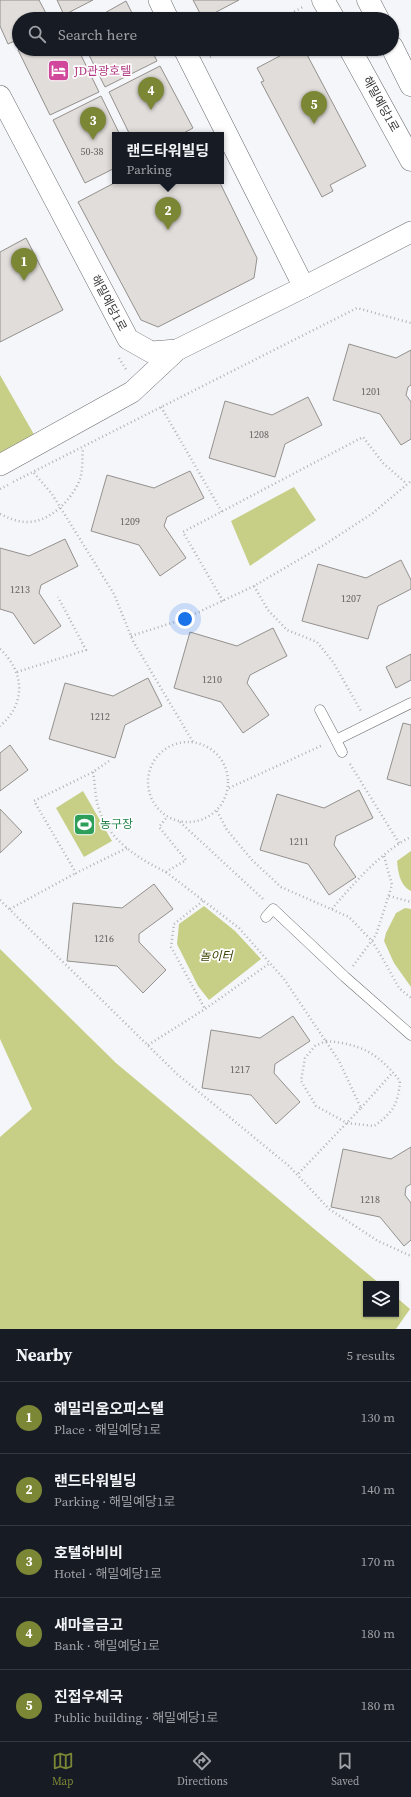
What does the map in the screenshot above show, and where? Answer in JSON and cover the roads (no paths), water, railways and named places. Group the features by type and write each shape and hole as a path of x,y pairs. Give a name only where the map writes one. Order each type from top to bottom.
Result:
{"street":[{"path":"159,0 165,12"},
{"path":"323,0 330,12"},
{"path":"368,0 374,12"},
{"path":"188,56 304,287"},
{"name":"해밀예당1로","path":"354,56 411,160"},
{"path":"397,56 411,84"},
{"name":"해밀예당1로","path":"0,96 128,339 151,352 177,350 411,232"},
{"path":"6,462 132,392 177,350"}],"lane":[{"path":"336,740 411,703"},
{"path":"320,710 342,752"},
{"path":"266,917 273,909 345,977 411,1035"}],"place":[{"name":"JD관광호텔","path":"59,71"},
{"name":"새마을금고","path":"151,110"},
{"name":"진접우체국","path":"314,124"},
{"name":"호텔하비비","path":"93,140"},
{"name":"랜드타워빌딩","path":"168,230"},
{"name":"해밀리움오피스텔","path":"24,281"},
{"name":"농구장","path":"84,824"}],"park label":[{"name":"놀이터","path":"216,956"}]}
